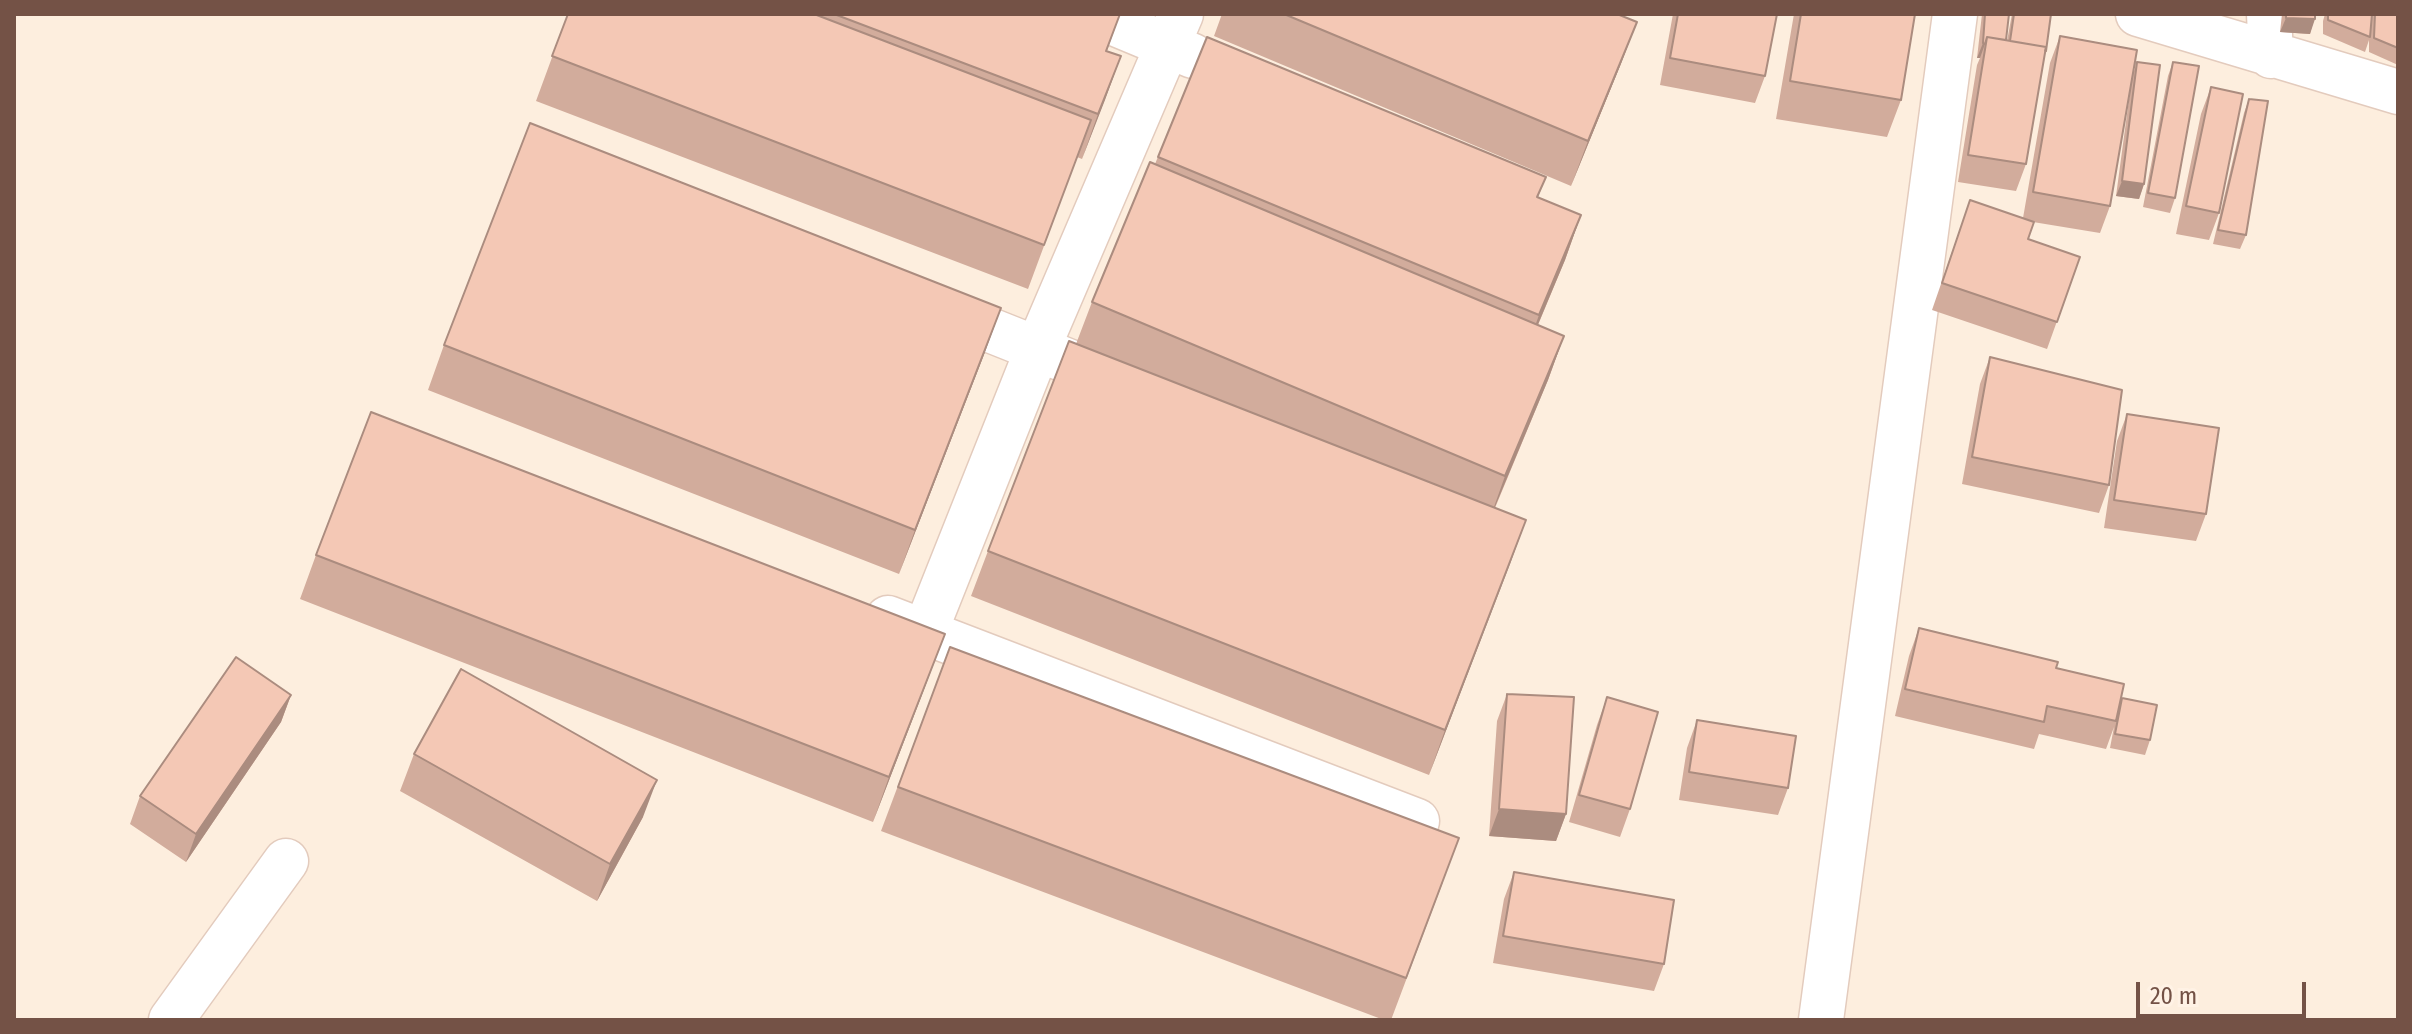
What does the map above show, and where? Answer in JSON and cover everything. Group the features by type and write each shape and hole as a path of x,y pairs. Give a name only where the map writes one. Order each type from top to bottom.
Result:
{"street":[{"path":"1092,14 1174,29 1225,69"},
{"path":"1821,1020 1955,14"},
{"path":"2138,14 2270,35 2398,92"},
{"path":"925,632 1038,348 1174,29"},
{"path":"907,297 1153,396"},
{"path":"852,603 1417,821"},
{"path":"171,1020 286,861"}],"building":[{"path":"568,14 814,14 1091,120 1044,245 552,56"},
{"path":"834,14 1120,14 1106,51 1121,56 1098,114"},
{"path":"1284,14 1617,14 1637,22 1588,141"},
{"path":"1678,14 1777,14 1765,76 1670,58"},
{"path":"1801,14 1915,14 1901,100 1790,81"},
{"path":"1985,14 2009,14 2006,40 1987,37 1983,43"},
{"path":"2014,14 2051,14 2046,51 2046,47 2010,41"},
{"path":"2286,14 2315,14 2315,19 2286,18"},
{"path":"2328,14 2372,14 2370,37 2328,20"},
{"path":"2375,14 2398,14 2398,48 2374,38"},
{"path":"2060,36 2137,50 2110,206 2033,192"},
{"path":"1207,37 1546,177 1537,197 1581,215 1539,315 1158,157"},
{"path":"1987,37 2046,47 2026,164 1968,155"},
{"path":"2137,62 2160,65 2144,184 2122,181"},
{"path":"2173,62 2199,66 2175,198 2148,193"},
{"path":"2211,87 2243,94 2219,213 2186,206"},
{"path":"2249,99 2268,101 2246,235 2218,230"},
{"path":"530,123 1001,308 915,530 444,345"},
{"path":"1150,162 1564,336 1505,476 1092,302"},
{"path":"1970,200 2034,222 2028,239 2080,257 2057,322 1942,283"},
{"path":"1069,341 1526,520 1445,730 988,551"},
{"path":"1990,357 2122,390 2109,485 1972,457"},
{"path":"371,412 945,634 889,777 316,555"},
{"path":"2127,414 2219,428 2206,514 2114,500"},
{"path":"1919,628 2058,662 2056,668 2124,684 2116,721 2047,706 2044,722 1905,689"},
{"path":"950,647 1459,838 1406,978 898,787"},
{"path":"236,657 291,695 196,834 140,796"},
{"path":"461,669 657,780 610,864 414,754"},
{"path":"1507,694 1574,697 1566,814 1499,809"},
{"path":"1607,697 1658,712 1630,809 1579,795"},
{"path":"2122,698 2157,705 2150,740 2115,734"},
{"path":"1697,720 1796,736 1788,788 1689,772"},
{"path":"1514,872 1674,900 1664,964 1503,936"}]}
